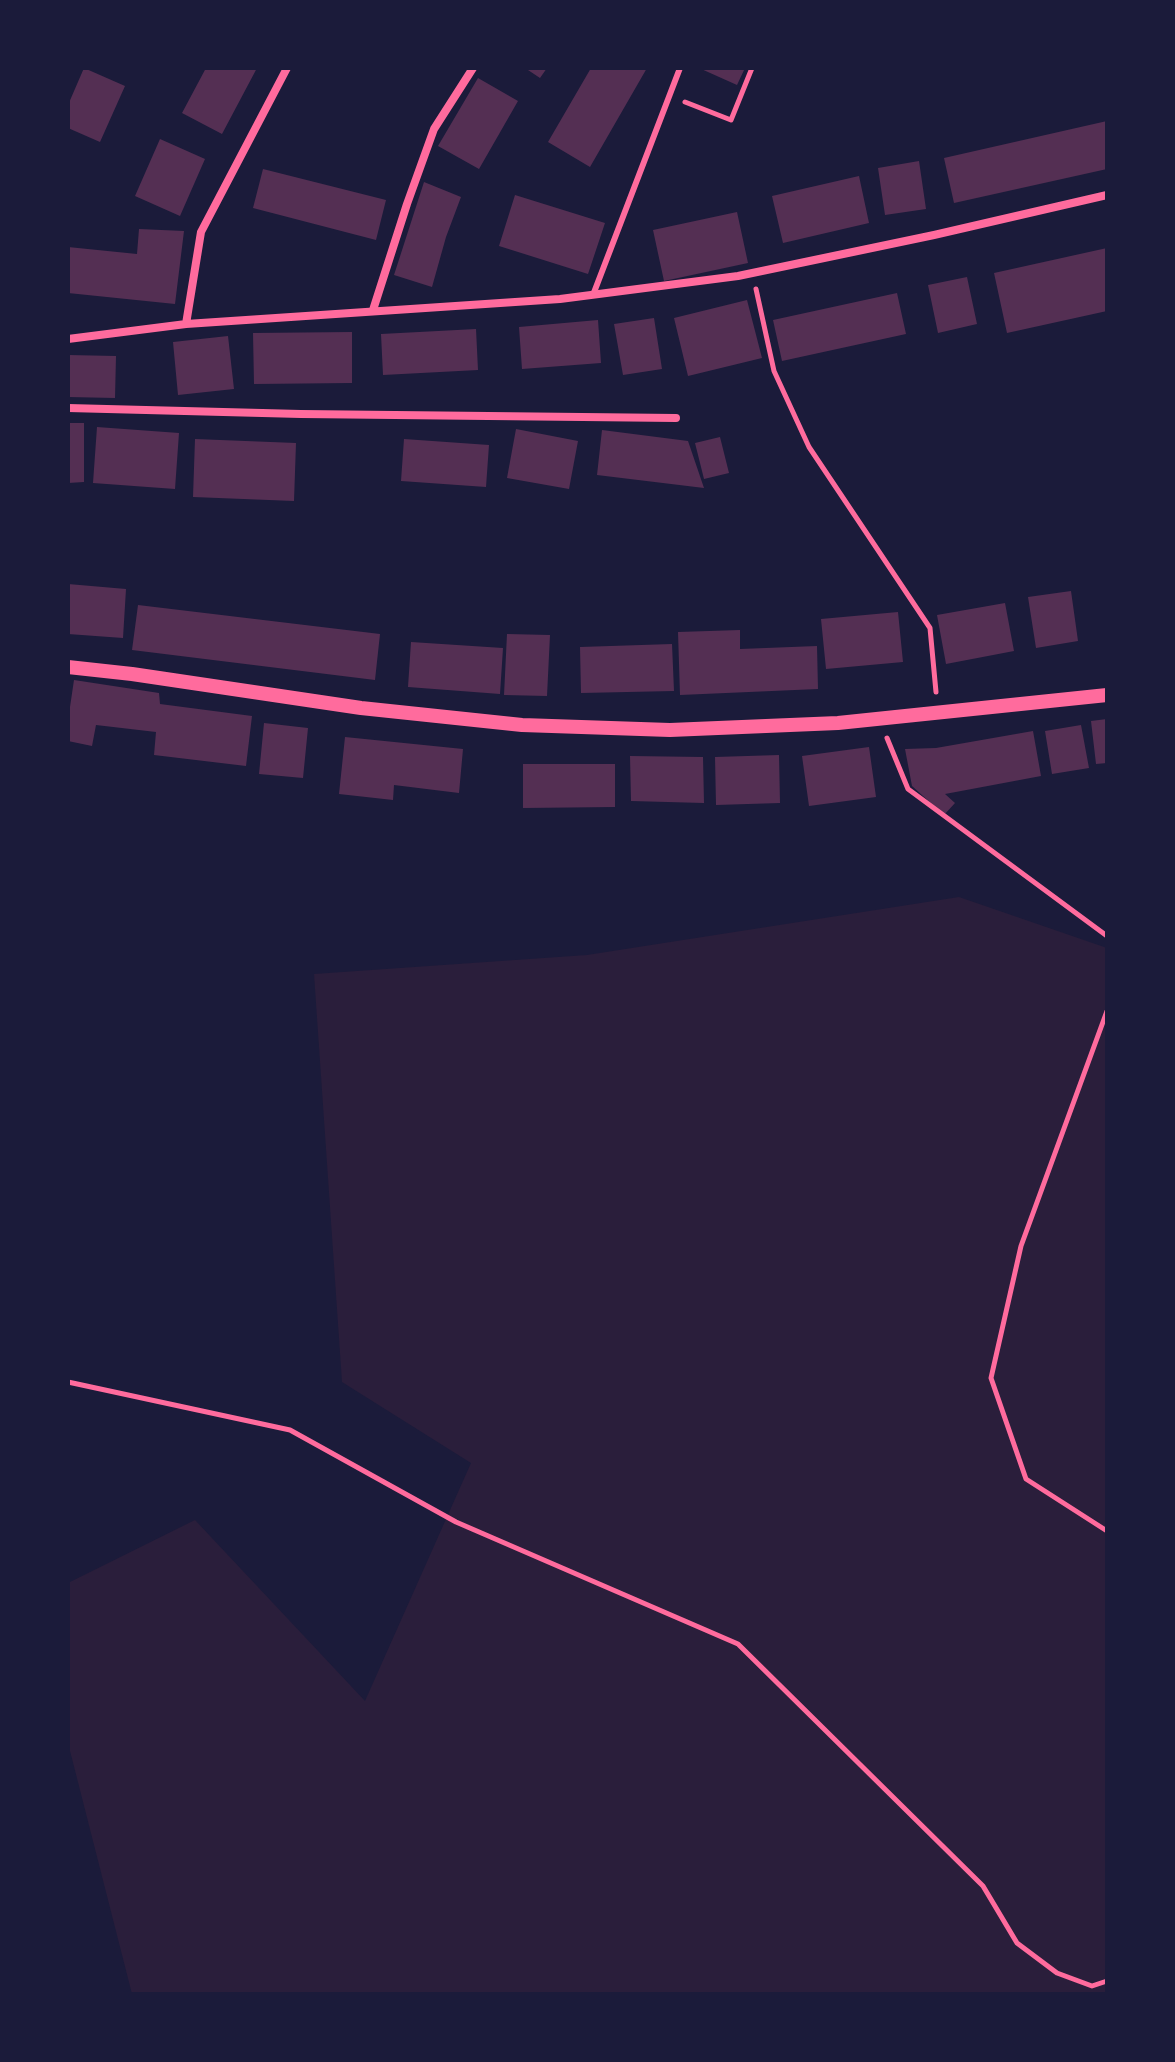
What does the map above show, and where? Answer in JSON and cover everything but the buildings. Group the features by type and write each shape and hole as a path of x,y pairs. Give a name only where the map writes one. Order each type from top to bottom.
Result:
{"street":[{"path":"186,324 201,232 287,68"},
{"path":"373,310 434,129 473,68"},
{"path":"68,339 186,324 560,299 752,273 1107,195"},
{"path":"68,408 347,415 676,418"},
{"path":"68,667 361,708 522,725 670,730 838,723 1107,695"}],"lane":[{"path":"593,295 680,68"}],"path":[{"path":"669,96 731,120 752,68"},
{"path":"752,273 774,371 809,447 930,628 938,713"},
{"path":"880,719 908,789 1107,936"},
{"path":"1107,1011 1021,1246 991,1378 1026,1479 1107,1531"},
{"path":"68,1382 290,1430 456,1522 738,1644 983,1886 1017,1943 1057,1973 1092,1986 1107,1981"}],"shaded area":[{"path":"959,897 1107,948 1107,1994 132,1994 68,1743 68,1583 195,1520 365,1701 471,1463 342,1382 314,974 587,955"}]}
